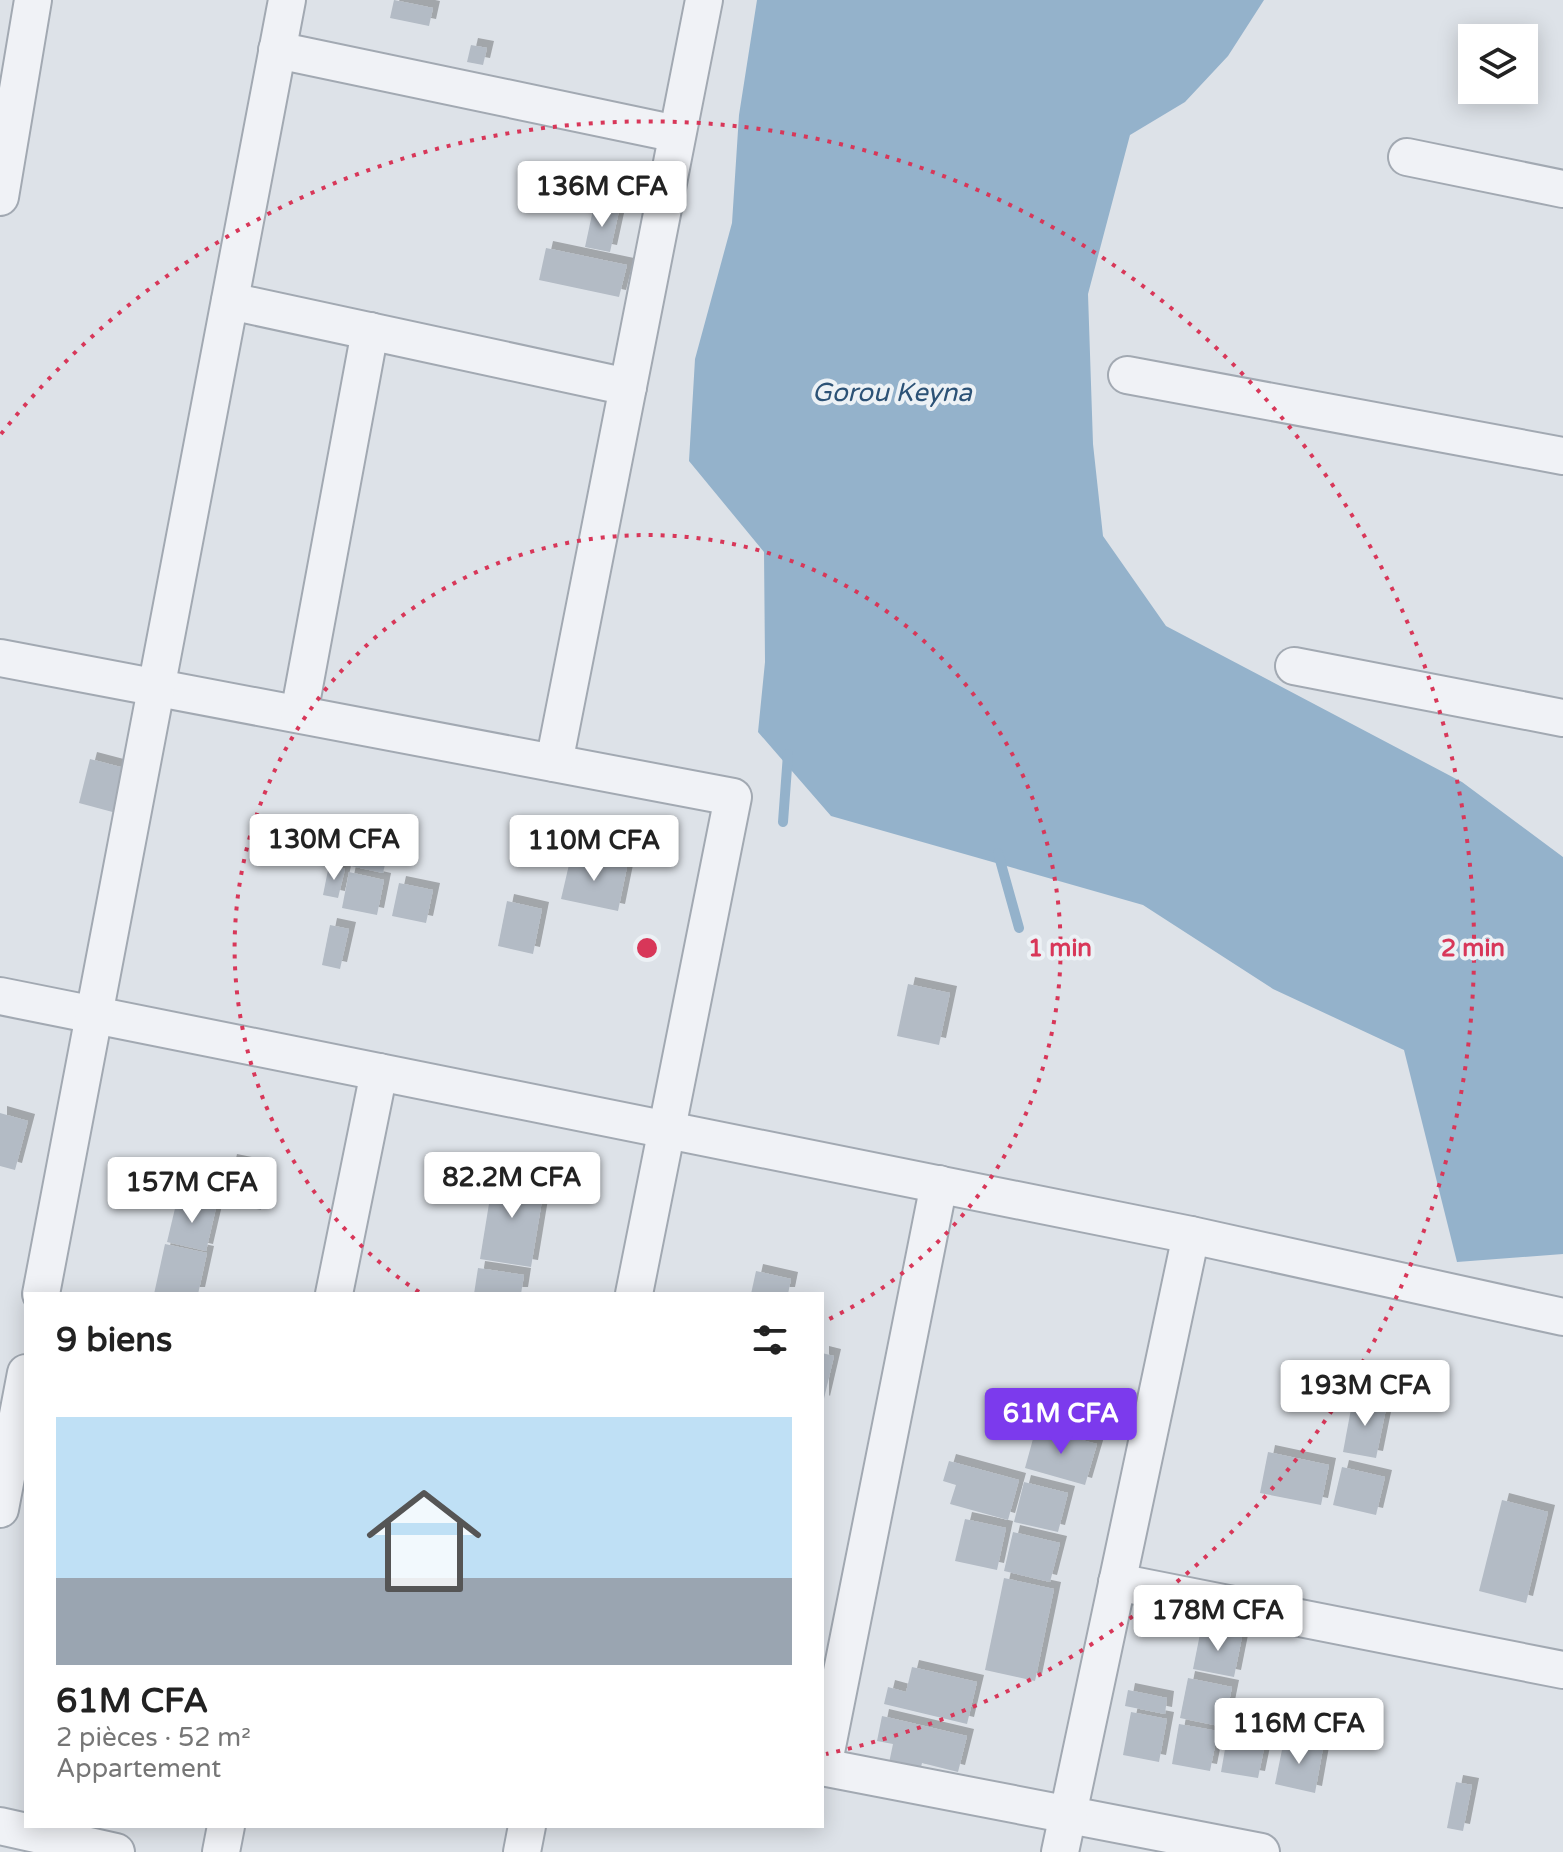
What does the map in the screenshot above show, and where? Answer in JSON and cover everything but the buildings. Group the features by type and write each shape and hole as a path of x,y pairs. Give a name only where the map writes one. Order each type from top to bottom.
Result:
{"street":[{"path":"0,197 5,134 33,0"},
{"path":"41,1292 287,0"},
{"path":"554,763 704,0"},
{"path":"277,50 677,134"},
{"path":"1407,157 1563,189"},
{"path":"230,301 628,387"},
{"path":"299,714 370,331"},
{"path":"1127,375 1563,456"},
{"path":"0,658 733,797 634,1292"},
{"path":"1294,666 1563,718"},
{"path":"0,996 1191,1235 1563,1317"},
{"path":"334,1292 379,1072"},
{"path":"824,1757 939,1184"},
{"path":"1060,1852 1191,1235"},
{"path":"0,1509 24,1383"},
{"path":"1117,1582 1563,1670"},
{"path":"824,1767 1261,1852"},
{"path":"0,1826 116,1852"},
{"path":"221,1852 226,1828"},
{"path":"522,1852 527,1828"}],"water":[{"name":"Gorou Keyna","path":"757,0 1264,0 1228,56 1185,102 1130,135 1088,294 1093,444 1103,536 1166,626 1462,782 1563,857 1563,1254 1457,1262 1404,1050 1273,989 1143,905 831,816 758,732 765,662 764,552 689,461 695,359 732,223 739,115"}],"waterway":[{"path":"783,822 788,754"},
{"path":"998,853 1019,928"}]}
